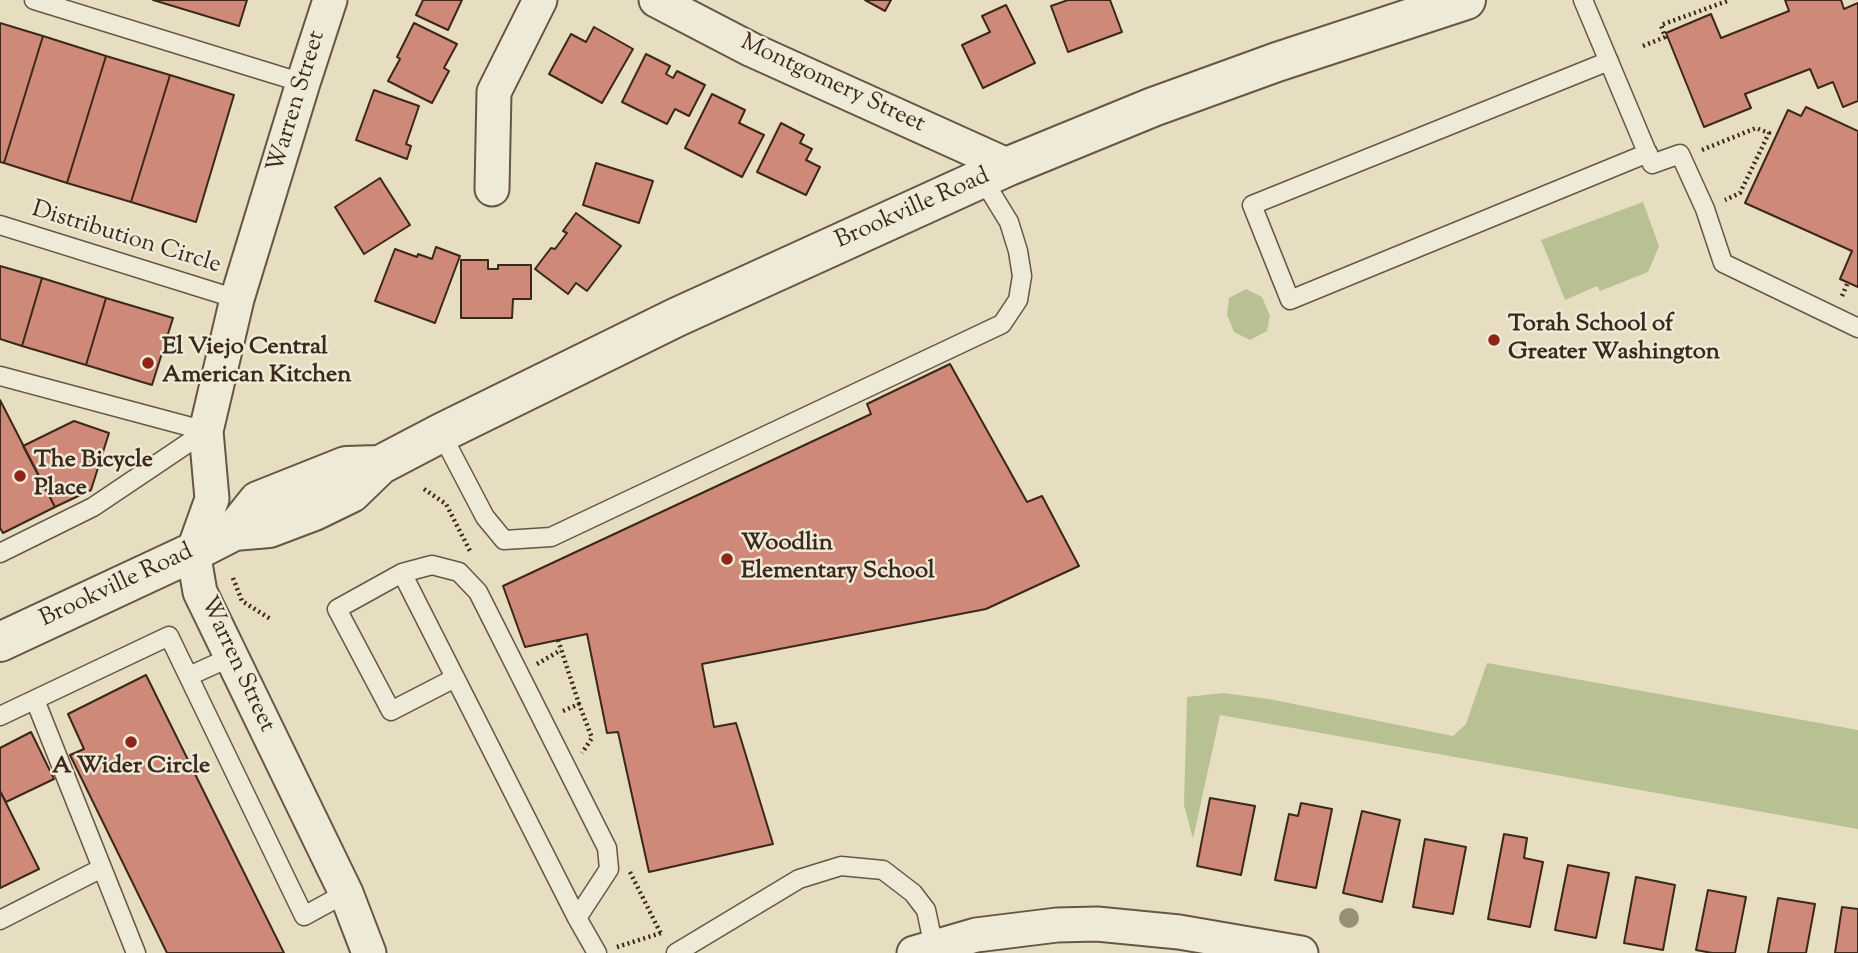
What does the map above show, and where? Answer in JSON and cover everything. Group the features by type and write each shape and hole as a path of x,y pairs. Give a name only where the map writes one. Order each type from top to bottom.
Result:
{"street":[{"name":"Warren Street","path":"330,0 237,299 206,431 212,499 192,552 201,592 345,893 369,953"},
{"path":"492,189 494,92 540,0"},
{"name":"Montgomery Street","path":"656,0 996,172"},
{"name":"Brookville Road","path":"0,642 233,531 258,501 346,466 380,465 677,317 996,172 1153,107 1278,62 1466,0"},
{"path":"928,951 976,935 1014,929 1097,923 1180,932 1301,953"}],"lane":[{"path":"34,0 303,83"},
{"path":"1583,0 1652,164 1680,154 1705,209 1723,263 1858,328"},
{"path":"1609,61 1252,205 1290,300 1648,153"},
{"path":"441,433 485,517 504,540 551,537 589,520 1002,324 1018,300 1022,276 1018,251 996,172"},
{"name":"Distribution Circle","path":"0,225 237,299"},
{"path":"0,376 206,431"},
{"path":"0,553 93,507 206,431"},
{"path":"455,678 391,710 337,609 402,573 432,565 459,572 478,592 607,848 609,869 578,918"},
{"path":"402,573 578,918 603,948"},
{"path":"0,716 169,636 304,916 345,893"},
{"path":"189,676 232,657"},
{"path":"36,699 136,953"},
{"path":"676,953 799,879 841,866 883,870 913,893 926,911 928,951"},
{"path":"0,920 102,868"}],"path":[{"path":"1643,46 1665,37 1661,25 1730,0"},
{"path":"1692,154 1756,128 1769,133 1740,193 1705,209"},
{"path":"233,578 242,601 272,620"},
{"path":"558,640 592,738 576,762"},
{"path":"561,712 579,704"},
{"path":"603,948 617,947 661,933"}],"green space":[{"path":"1643,202 1659,246 1648,272 1600,291 1597,286 1565,300 1541,240"},
{"path":"1246,289 1262,297 1270,316 1267,331 1250,340 1234,332 1227,315 1229,298"},
{"path":"1487,663 1858,730 1858,829 1220,715 1193,839 1184,805 1187,697 1223,693 1269,699 1453,736 1466,724"}],"building":[{"path":"153,0 247,0 239,26"},
{"path":"423,0 462,0 448,30 416,15"},
{"path":"865,0 891,0 885,11"},
{"path":"1068,0 1110,0 1122,32 1068,52 1051,6"},
{"path":"1785,0 1841,0 1844,9 1858,3 1858,101 1843,107 1833,82 1818,88 1810,69 1745,94 1751,108 1704,127 1666,33 1711,14 1721,38 1789,11"},
{"path":"1006,5 1035,63 983,88 962,45 990,32 982,16"},
{"path":"0,23 43,36 4,163 0,162"},
{"path":"414,23 457,44 444,68 449,71 432,103 388,81"},
{"path":"594,27 633,49 602,103 549,74 571,34 586,42"},
{"path":"43,36 106,56 67,183 4,163"},
{"path":"646,54 670,66 666,74 673,78 677,71 705,85 689,116 675,109 667,124 622,102"},
{"path":"106,56 170,75 131,202 67,183"},
{"path":"170,75 234,95 196,222 131,202"},
{"path":"374,90 419,106 406,144 411,146 407,159 356,140"},
{"path":"712,94 745,110 739,123 764,135 742,177 685,148"},
{"path":"1806,107 1858,131 1858,287 1840,279 1852,251 1745,203 1788,110 1801,116"},
{"path":"781,123 804,135 800,143 812,149 806,160 820,167 806,195 757,172"},
{"path":"596,163 653,181 639,223 583,205"},
{"path":"380,178 410,225 364,254 335,207"},
{"path":"576,213 621,246 587,291 576,283 568,294 535,269 567,233 563,231"},
{"path":"436,247 460,256 435,323 375,301 395,249 432,259"},
{"path":"461,260 488,260 488,269 498,269 498,265 531,265 531,299 513,299 512,318 461,318"},
{"path":"0,266 42,278 22,346 0,339"},
{"path":"42,278 106,298 86,365 22,346"},
{"path":"106,298 173,318 152,385 86,365"},
{"name":"Woodlin Elementary School","path":"950,364 1027,502 1042,496 1079,566 986,609 702,664 714,727 736,723 773,844 649,872 618,732 607,733 587,634 525,647 503,586 871,414 867,404"},
{"name":"The Bicycle Place","path":"0,400 55,507 3,533 0,528"},
{"path":"74,421 109,433 91,490 55,507 23,446"},
{"path":"146,675 284,953 167,953 70,755 84,749 68,714"},
{"path":"31,732 54,779 6,802 0,791 0,748"},
{"path":"0,791 39,869 0,888"},
{"path":"1210,798 1255,806 1241,875 1197,866"},
{"path":"1301,803 1332,809 1316,888 1275,880 1289,814 1298,816"},
{"path":"1362,811 1400,820 1382,902 1343,893"},
{"path":"1504,834 1527,838 1524,858 1543,862 1530,927 1488,919"},
{"path":"1425,839 1466,847 1453,914 1413,907"},
{"path":"1568,865 1609,873 1596,938 1555,930"},
{"path":"1636,877 1675,885 1663,950 1624,943"},
{"path":"1708,890 1746,897 1735,953 1696,950"},
{"path":"1778,898 1815,904 1806,953 1768,953"},
{"path":"1842,907 1858,909 1858,953 1835,953"}],"place":[{"name":"Torah School of Greater Washington","path":"1494,340"},
{"name":"El Viejo Central American Kitchen","path":"148,363"},
{"name":"The Bicycle Place","path":"20,476"},
{"name":"Woodlin Elementary School","path":"727,559"},
{"name":"A Wider Circle","path":"131,742"}]}
